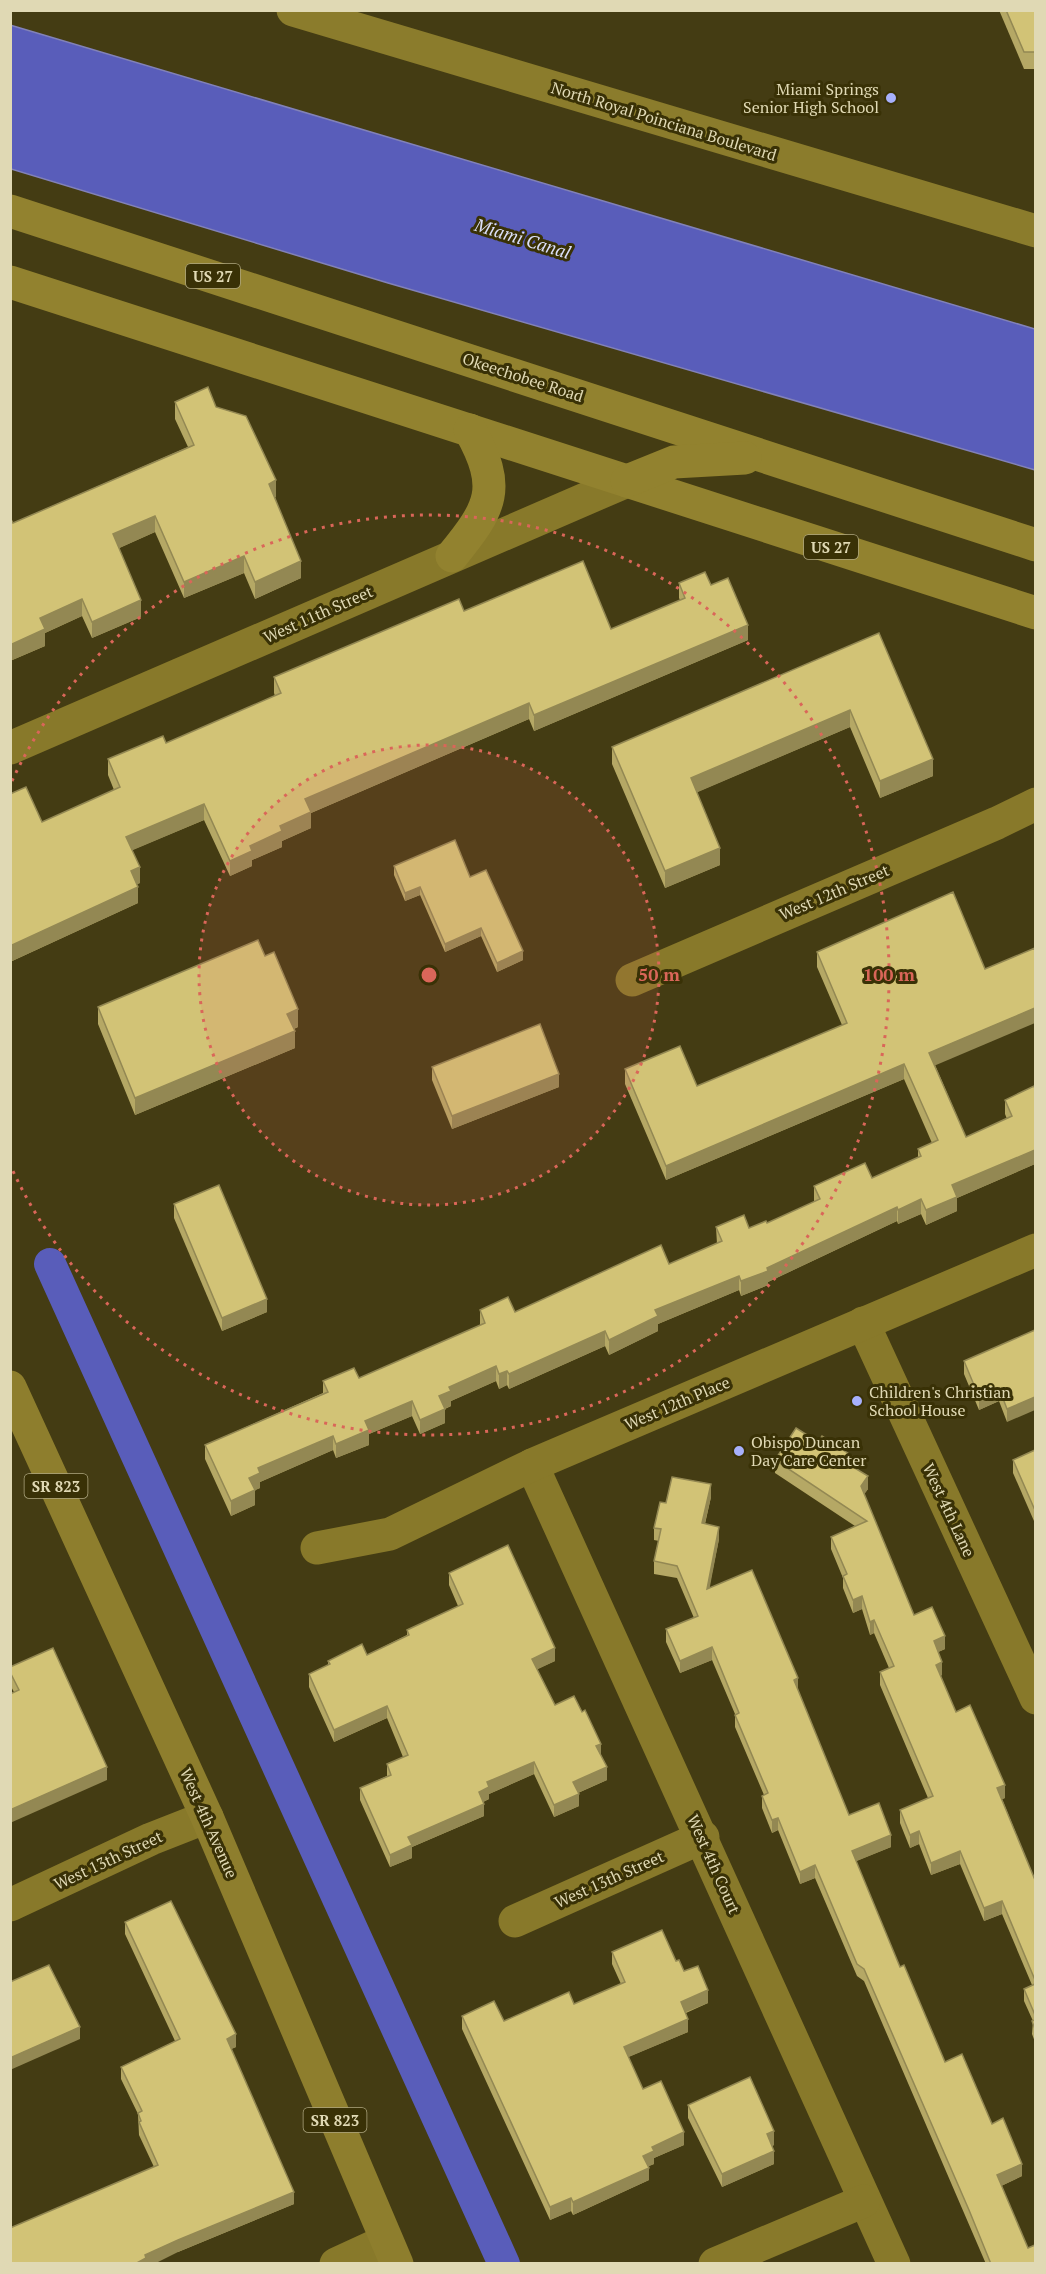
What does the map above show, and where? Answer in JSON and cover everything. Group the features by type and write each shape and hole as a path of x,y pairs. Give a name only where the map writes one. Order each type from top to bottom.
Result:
{"highway":[{"name":"Okeechobee Road","path":"10,211 1035,545"},
{"name":"US 27","path":"10,282 1035,613"},
{"path":"452,556 478,525 489,500 489,477 482,452 470,430"},
{"path":"627,481 674,462 765,457"}],"main road":[{"name":"West 4th Avenue","path":"11,1391 207,1817 391,2252"}],"street":[{"name":"North Royal Poinciana Boulevard","path":"293,10 1035,231"},
{"name":"West 11th Street","path":"10,748 627,481"},
{"name":"West 12th Street","path":"632,980 997,823 1035,804"},
{"name":"West 12th Place","path":"317,1548 390,1534 532,1465 1035,1250"},
{"name":"West 4th Lane","path":"863,1323 1035,1698"},
{"name":"West 4th Court","path":"532,1465 703,1837 894,2264"},
{"name":"West 13th Street","path":"10,1905 151,1839 207,1817"},
{"name":"West 13th Street","path":"515,1921 703,1837"},
{"path":"715,2264 864,2201"},
{"path":"336,2264 391,2252"}],"water":[{"name":"Miami Canal","path":"10,25 1035,329 1035,470 388,283 11,169"}],"building":[{"path":"1006,10 1035,10 1035,52 1024,52"},
{"path":"208,387 216,407 246,416 276,480 269,484 301,561 255,582 244,556 184,582 155,516 113,534 141,600 92,622 82,599 40,618 45,629 10,645 10,518 13,523 194,445 175,402"},
{"path":"583,561 611,629 685,598 679,583 705,572 711,585 728,578 748,625 534,715 529,703 305,799 311,812 280,826 282,831 250,846 252,851 230,861 204,804 126,837 140,867 131,871 138,887 10,946 10,794 26,787 42,822 120,787 108,759 163,736 166,743 281,693 274,677 459,599 464,611"},
{"path":"879,633 933,759 880,781 850,710 691,778 720,848 665,871 612,747"},
{"path":"455,840 470,877 486,870 523,951 497,963 481,928 445,944 420,887 405,893 394,866"},
{"path":"953,892 985,969 1035,948 1035,1008 929,1053 966,1137 1012,1116 1005,1100 1034,1086 1035,1150 952,1185 957,1197 926,1210 921,1199 898,1210 897,1207 767,1268 768,1271 741,1281 739,1276 655,1310 658,1316 609,1340 605,1331 509,1374 507,1371 499,1374 496,1366 449,1387 451,1391 439,1396 445,1409 420,1420 412,1401 365,1421 369,1430 336,1444 333,1436 258,1468 260,1473 249,1478 255,1490 231,1501 205,1445 328,1392 323,1381 354,1368 359,1378 485,1323 480,1310 508,1297 515,1312 661,1245 669,1264 722,1241 716,1227 744,1215 749,1228 766,1221 767,1223 820,1199 814,1186 865,1163 872,1178 921,1156 918,1149 938,1140 904,1064 666,1166 625,1069 680,1046 697,1086 847,1023 817,952"},
{"path":"258,940 265,956 274,952 298,1009 287,1014 295,1031 135,1098 98,1007"},
{"path":"540,1024 559,1074 452,1116 432,1067"},
{"path":"219,1185 267,1299 222,1318 174,1204"},
{"path":"1035,1330 1035,1397 1007,1409 999,1388 979,1397 964,1361"},
{"path":"796,1428 818,1442 822,1436 858,1460 853,1467 868,1476 861,1486 914,1615 932,1607 945,1636 934,1641 942,1662 936,1665 956,1712 970,1705 1005,1785 997,1788 1035,1880 1035,1980 1002,1901 984,1908 960,1851 931,1863 919,1831 910,1835 900,1810 933,1796 880,1672 894,1666 874,1620 870,1622 862,1596 853,1600 843,1576 847,1574 831,1537 867,1521 775,1460"},
{"path":"1035,1450 1035,1507 1034,1508 1013,1460"},
{"path":"672,1477 711,1484 702,1523 719,1527 707,1589 752,1570 798,1678 794,1680 849,1815 879,1803 891,1835 852,1851 900,1967 904,1965 945,2062 962,2054 992,2124 1003,2118 1022,2164 997,2175 1028,2248 1035,2245 1035,2264 991,2264 864,1969 857,1964 815,1865 800,1872 778,1818 772,1820 762,1796 768,1793 735,1715 739,1713 712,1647 680,1661 666,1629 698,1616 677,1566 654,1561 661,1529 654,1528 660,1502 666,1503"},
{"path":"508,1545 555,1648 532,1659 555,1705 574,1696 582,1712 585,1710 601,1744 596,1746 607,1767 573,1782 579,1794 554,1805 534,1762 487,1782 489,1787 479,1792 484,1804 408,1837 412,1845 390,1855 360,1788 391,1775 387,1764 408,1755 387,1706 334,1730 309,1674 330,1664 328,1661 362,1644 367,1655 409,1635 407,1630 463,1604 449,1573"},
{"path":"53,1648 107,1767 10,1810 10,1694 19,1690 10,1672 10,1667"},
{"path":"171,1901 236,2034 227,2039 294,2192 178,2240 145,2255 146,2258 135,2264 10,2264 10,2228 158,2165 139,2122 141,2121 138,2113 142,2111 121,2067 180,2039 125,1922"},
{"path":"662,1930 676,1961 679,1960 684,1971 698,1966 708,1990 681,2002 688,2019 624,2047 643,2089 661,2081 684,2132 652,2147 654,2151 643,2156 649,2168 573,2202 571,2198 550,2207 462,2016 494,2001 504,2021 569,1992 574,2004 625,1982 612,1952"},
{"path":"49,1965 80,2027 10,2058 10,1982"},
{"path":"1035,1984 1035,2015 1024,1989"},
{"path":"750,2077 774,2131 767,2134 774,2151 722,2174 688,2105"}],"waterway":[{"path":"50,1264 504,2264"}],"place":[{"name":"Miami Springs Senior High School","path":"891,98"},
{"name":"Children's Christian School House","path":"857,1401"},
{"name":"Obispo Duncan Day Care Center","path":"739,1451"}]}
